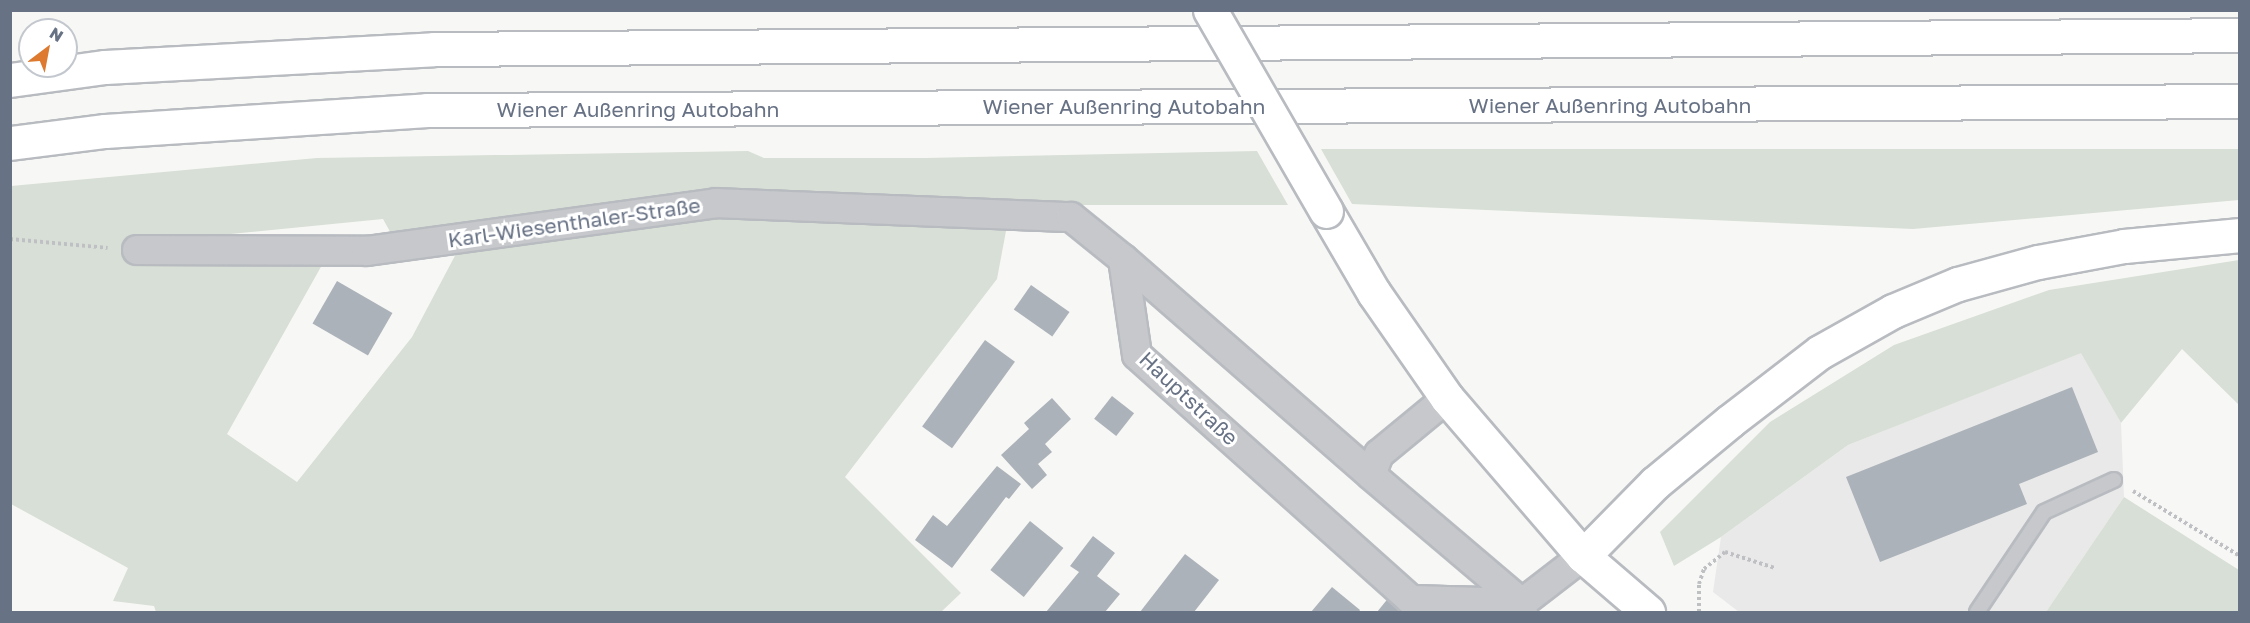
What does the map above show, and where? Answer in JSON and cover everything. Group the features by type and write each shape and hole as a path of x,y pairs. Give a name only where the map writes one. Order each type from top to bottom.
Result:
{"main road":[{"path":"1210,10 1374,293 1447,398 1583,556 1648,612"},
{"path":"10,80 105,67 434,49 2240,35"},
{"name":"Wiener Außenring Autobahn","path":"10,143 105,131 427,110 2240,101"},
{"path":"1583,556 1655,483 1730,421 1820,352 1893,311 1958,284 2038,262 2124,246 2240,235"}],"street":[{"name":"Karl-Wiesenthaler-Straße","path":"137,250 367,251 717,203 1071,217 1123,259"},
{"path":"1123,259 1523,608 1583,556"},
{"name":"Hauptstraße","path":"1123,259 1137,355 1411,600 1523,608"},
{"path":"1371,475 1379,454 1447,398"}],"lane":[{"path":"1977,612 2044,512 2114,480"}],"path":[{"path":"10,239 137,250"},
{"path":"2114,480 2240,556"},
{"path":"1699,612 1699,584 1704,568 1725,552 1775,568"}],"shaded area":[{"path":"1321,149 2239,149 2239,200 1913,229 1352,204"},
{"path":"748,151 764,158 926,158 1257,151 1288,205 1011,205 838,222 1006,231 997,279 845,477 961,593 941,612 156,612 154,606 113,601 128,568 11,504 11,186 317,158","holes":["383,219 393,237 458,250 412,337 297,482 227,434 322,265 175,259 190,238"]},
{"path":"2239,260 2239,405 2182,349 2121,423 2081,353 1848,445 1721,537 1674,566 1660,532 1770,422 1894,345 2049,290"},
{"path":"2081,352 2121,423 2124,497 2046,612 1739,612 1713,592 1721,537 1848,445"},
{"path":"2124,497 2239,570 2239,612 2046,612"}],"building":[{"path":"337,281 392,313 368,355 312,323"},
{"path":"1031,285 1070,312 1052,337 1014,310"},
{"path":"985,340 1015,362 952,448 922,427"},
{"path":"2072,387 2098,452 2019,484 2027,504 1880,562 1846,477"},
{"path":"1112,396 1134,413 1116,436 1094,419"},
{"path":"1052,398 1071,419 1045,444 1052,452 1038,464 1047,475 1032,489 1001,455 1029,429 1024,423"},
{"path":"997,466 1021,484 1009,499 1006,497 952,568 915,540 933,515 947,526"},
{"path":"1030,521 1063,548 1024,597 990,570"},
{"path":"1093,536 1115,553 1097,576 1120,594 1105,612 1046,612 1079,572 1070,566"},
{"path":"1185,554 1219,580 1194,612 1140,612"},
{"path":"1332,587 1360,610 1359,612 1311,612"},
{"path":"1390,596 1411,612 1377,612"}]}
